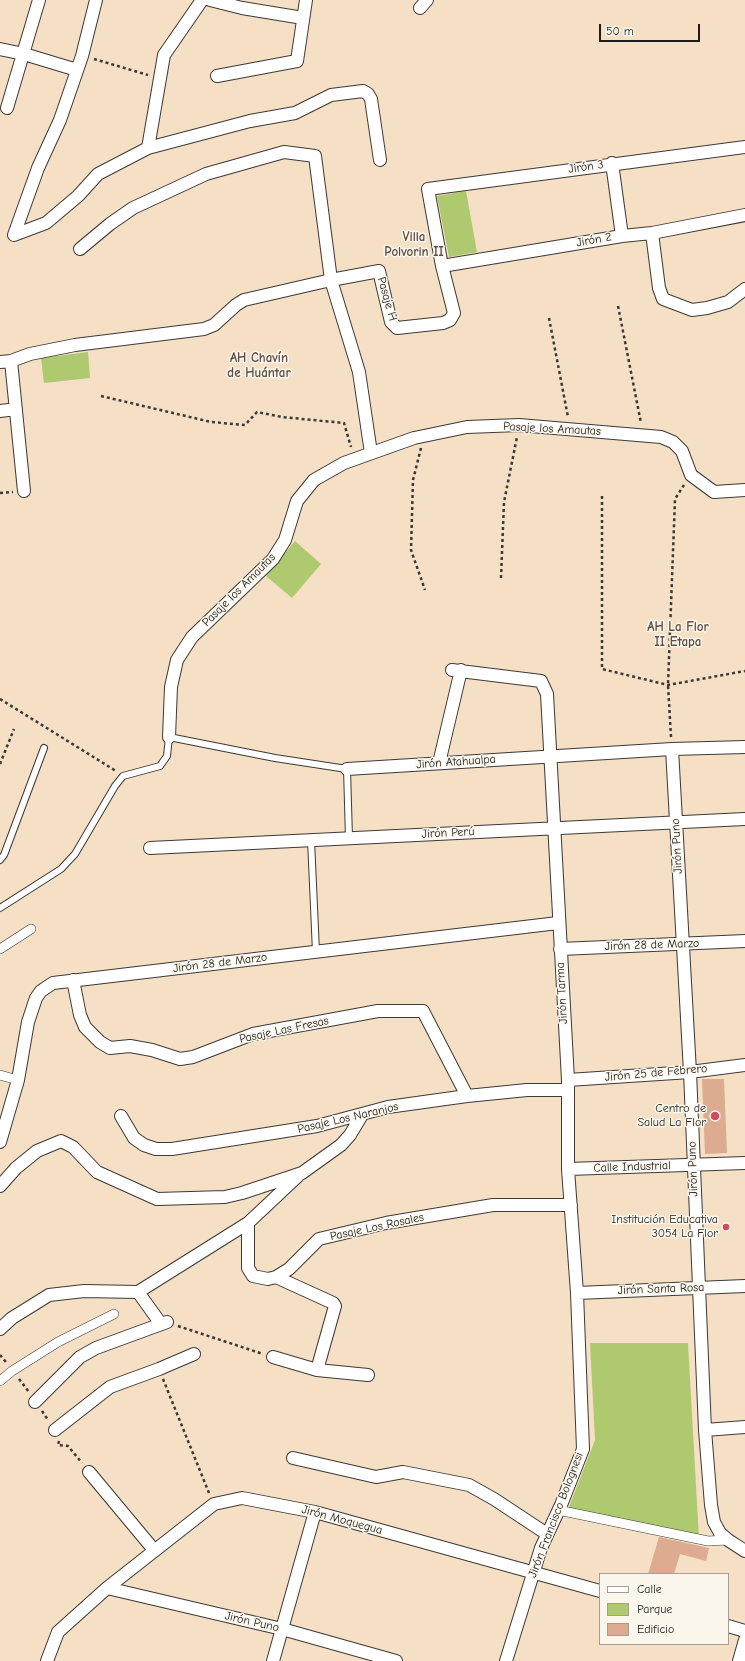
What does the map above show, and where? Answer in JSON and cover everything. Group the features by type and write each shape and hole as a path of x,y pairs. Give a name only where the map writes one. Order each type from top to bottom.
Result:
{"street":[{"path":"7,108 39,0"},
{"path":"96,0 82,56 60,120 38,168 14,235 46,224 78,196 98,174 148,148 244,122 295,113 331,95 363,91 368,94 371,99 380,160"},
{"path":"148,148 164,55 202,0"},
{"path":"210,0 242,8 303,18"},
{"path":"217,76 297,61 306,0"},
{"path":"0,49 24,54 77,70"},
{"name":"Jirón 3","path":"428,189 612,163 745,147"},
{"path":"80,249 110,224 133,208 206,174 264,156 284,152 312,155 317,160 331,280 359,372 371,453"},
{"path":"612,163 622,236"},
{"name":"Pasaje H","path":"331,280 379,271 392,322 396,328 443,323 450,320 454,313 442,266 428,189"},
{"name":"Jirón 2","path":"442,266 622,236 652,233 745,215"},
{"path":"652,233 659,288 663,299 692,310 728,302 745,289"},
{"path":"24,491 16,409 6,362 30,354 75,345 204,329 214,325 236,305 244,300 331,280"},
{"path":"0,411 16,409"},
{"name":"Pasaje los Amautas","path":"169,737 172,680 177,660 192,637 273,559 285,540 297,501 314,480 344,463 424,436 467,427 519,425 661,437 673,442 682,451 691,475"},
{"path":"691,475 714,492 745,490"},
{"name":"Jirón Tarma","path":"439,763 456,670 541,682 546,694 550,756 568,1085 568,1169 577,1293"},
{"name":"Jirón Atahualpa","path":"347,769 672,749 745,747"},
{"name":"Jirón Puno","path":"672,749 690,1072 705,1430 713,1516 720,1533 728,1540 745,1550"},
{"name":"Jirón Perú","path":"150,848 745,819"},
{"name":"Jirón 28 de Marzo","path":"0,1142 18,1080 28,1022 36,998 41,991 53,983 558,923"},
{"path":"0,949 31,929"},
{"name":"Jirón 28 de Marzo","path":"560,949 745,941"},
{"name":"Pasaje Las Fresas","path":"73,980 80,1015 85,1027 100,1042 110,1048 130,1046 152,1050 180,1059 193,1057 253,1034 378,1011 423,1011 467,1096"},
{"name":"Jirón 25 de Febrero","path":"568,1085 745,1065"},
{"path":"0,1076 18,1080"},
{"name":"Pasaje Los Naranjos","path":"121,1116 134,1138 144,1145 156,1149 172,1149 318,1126 388,1107 467,1096 568,1085"},
{"path":"0,1329 12,1318 49,1295 84,1291 138,1292 248,1223 302,1173 341,1145 350,1135 362,1115"},
{"path":"0,1186 16,1168 37,1151 61,1141 74,1147 97,1172 161,1200 225,1197 242,1193 302,1173"},
{"name":"Calle Industrial","path":"568,1169 745,1163"},
{"name":"Pasaje Los Rosales","path":"276,1277 289,1269 319,1239 386,1223 493,1204 571,1205"},
{"path":"248,1223 249,1272 253,1276 262,1279 276,1277 333,1303 335,1306 317,1370"},
{"name":"Jirón Santa Rosa","path":"577,1293 745,1286"},
{"path":"35,1402 80,1357 96,1348 164,1323 138,1292"},
{"name":"Jirón Francisco Bolognesi","path":"506,1661 533,1572 547,1534 583,1449 577,1293"},
{"path":"0,1381 12,1371 58,1342 114,1314"},
{"path":"55,1430 110,1387 194,1354"},
{"path":"273,1357 317,1370 368,1374"},
{"path":"705,1430 745,1427"},
{"path":"292,1458 376,1477 403,1472 469,1485 498,1501 547,1534"},
{"path":"89,1472 154,1550"},
{"name":"Jirón Moquegua","path":"47,1661 58,1632 107,1588 214,1504 242,1498 315,1512 599,1591"},
{"path":"558,1510 708,1541 728,1540"},
{"path":"273,1661 315,1512"},
{"name":"Jirón Puno","path":"107,1588 282,1629 396,1661"},
{"path":"729,1626 745,1631"},
{"path":"739,1661 745,1640"}],"lane":[{"name":"Jirón Atahualpa","path":"169,737 275,758 347,769"},
{"path":"0,908 60,869 75,854 115,786 123,776 160,766 166,756 169,737"},
{"path":"0,860 4,855 44,748"},
{"path":"347,769 349,838"},
{"path":"311,840 316,952"}],"path":[{"path":"82,56 159,78"},
{"path":"618,306 643,435"},
{"path":"549,318 570,429"},
{"path":"101,396 211,422 245,425 257,412 282,417 344,423 355,459"},
{"path":"501,578 504,502 519,425"},
{"path":"424,436 414,480 411,550 425,590"},
{"path":"672,749 668,685 674,499 691,475"},
{"path":"602,496 602,668 668,685 745,671"},
{"path":"0,699 123,776"},
{"path":"0,764 14,729"},
{"path":"164,1323 273,1357"},
{"path":"0,1355 61,1438 58,1445 68,1446 89,1472"},
{"path":"159,1369 214,1504"}],"green space":[{"path":"466,191 477,252 449,257 437,196"},
{"path":"88,352 90,378 44,383 41,358"},
{"path":"295,541 321,564 292,598 266,576"},
{"path":"590,1343 688,1343 699,1539 567,1512 595,1440"}],"building":[{"name":"Centro de Salud La Flor","path":"702,1079 724,1079 727,1153 705,1154"},
{"path":"659,1537 709,1548 706,1561 680,1554 674,1573 648,1573"}],"place":[{"name":"Centro de Salud La Flor","path":"715,1116"},
{"name":"Institución Educativa 3054 La Flor","path":"726,1227"}],"district":[{"name":"Villa Polvorin II","path":"414,244"},
{"name":"AH Chavín de Huántar","path":"259,366"},
{"name":"AH La Flor II Etapa","path":"678,634"}]}
